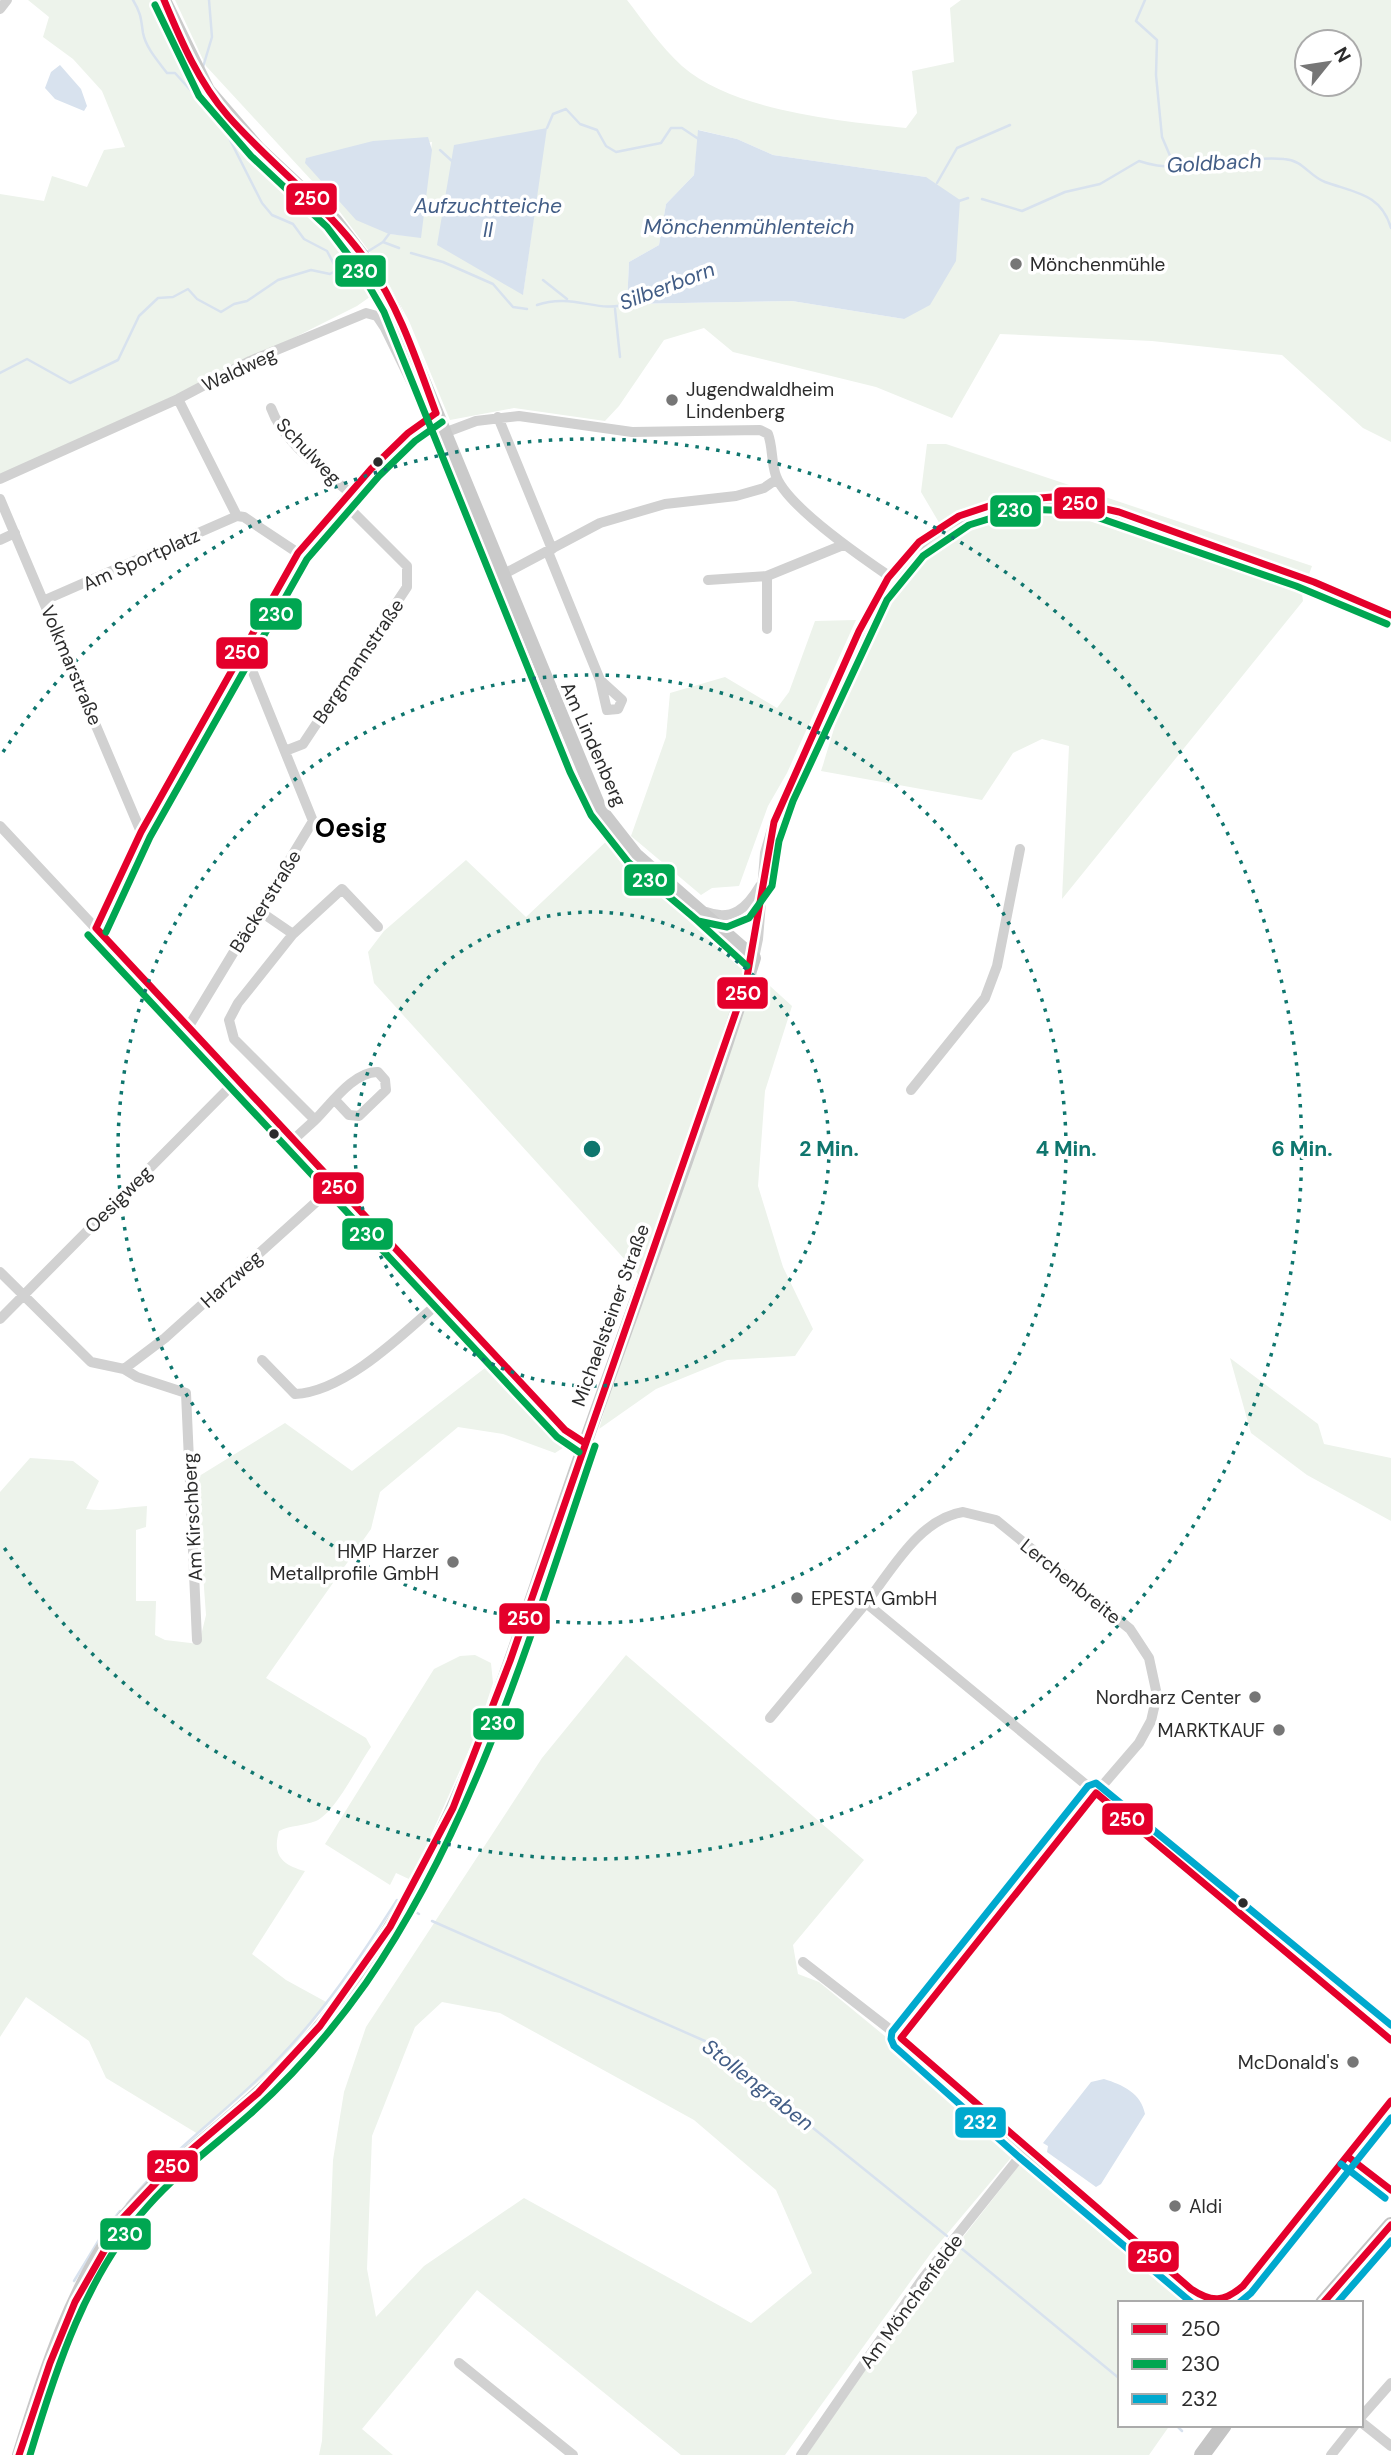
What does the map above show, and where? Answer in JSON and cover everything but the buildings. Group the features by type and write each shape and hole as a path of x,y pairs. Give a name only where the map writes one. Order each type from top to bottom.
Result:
{"main road":[{"path":"1325,2301 1391,2225"},
{"path":"1202,2455 1223,2427"}],"street":[{"path":"0,9 7,0"},
{"name":"Am Lindenberg","path":"164,0 191,59 221,107 258,148 335,220 363,255 394,307 437,422 600,809 631,850 754,958"},
{"name":"Waldweg","path":"0,479 178,399 250,361 366,313 377,316 437,422"},
{"path":"178,399 237,516 244,517 298,553"},
{"name":"Schulweg","path":"271,408 276,423 346,497"},
{"name":"Am Lindenberg","path":"498,417 600,680"},
{"path":"96,928 141,832 298,553 346,497 437,422 530,417 632,432 760,430 768,434 771,442 777,479 813,519 843,545 889,576"},
{"path":"502,575 600,523 665,504 736,496 764,488 777,479"},
{"name":"Bergmannstraße","path":"285,751 303,744 407,587 407,566 346,497"},
{"path":"754,958 765,853 783,797 889,576 928,536 962,515 1002,501 1055,498 1096,505 1325,586 1391,615"},
{"name":"Volkmarstraße","path":"0,499 141,832"},
{"name":"Am Sportplatz","path":"45,600 237,516"},
{"path":"0,540 15,533"},
{"path":"708,580 767,576 843,545"},
{"path":"767,576 767,629"},
{"name":"Bäckerstraße","path":"189,1026 313,821 252,670 238,662"},
{"path":"0,826 565,1430 585,1443"},
{"path":"911,1090 985,998 997,966 1020,849"},
{"path":"704,912 725,917 742,910 762,882"},
{"path":"315,1120 234,1039 229,1020 239,1003 293,934 342,889 378,927"},
{"path":"258,910 293,934"},
{"name":"Michaelsteiner Straße","path":"19,2455 58,2342 92,2267 125,2216 161,2178 259,2092 314,2034 366,1964 411,1892 460,1791 754,958"},
{"path":"293,1140 335,1100 368,1072 378,1072 385,1080 386,1090 359,1116 349,1115 335,1100"},
{"name":"Oesigweg","path":"0,1319 237,1080"},
{"name":"Harzweg","path":"124,1368 165,1338 335,1185"},
{"path":"0,1272 91,1362 124,1368"},
{"path":"262,1360 295,1394 323,1387 351,1372 387,1346 443,1299"},
{"name":"Am Kirschberg","path":"124,1368 137,1377 186,1394 197,1640"},
{"name":"Lerchenbreite","path":"770,1718 933,1523 952,1514 975,1512 996,1520 1129,1629 1144,1647 1153,1670 1156,1707 1139,1743 901,2038"},
{"path":"866,1603 1350,2003 1391,2040"},
{"path":"803,1962 901,2038 1026,2150 1201,2297 1225,2301 1243,2286 1391,2101"},
{"name":"Am Mönchenfelde","path":"801,2455 923,2278 1026,2150"},
{"path":"1347,2156 1391,2190"},
{"path":"1378,2179 1391,2178"},
{"path":"459,2363 573,2455"},
{"path":"1363,2417 1391,2383"},
{"path":"1363,2421 1391,2446"},
{"path":"1331,2455 1353,2427"}],"shaded area":[{"path":"28,0 155,0 172,43 194,82 319,221 374,294 357,306 152,409 0,477 0,194 44,201 52,176 87,187 104,150 125,147 102,91 73,59 43,37 49,17"},
{"path":"175,0 627,0 660,43 682,66 729,94 788,111 906,128 917,113 912,71 954,62 950,8 961,0 1391,0 1391,442 1363,428 1282,355 1152,341 1000,334 952,418 876,387 733,352 704,328 664,340 619,406 605,421 514,408 450,420 409,321 375,259 337,208 206,66","holes":["546,129 523,294 484,271","699,130 737,139 773,155 926,177 904,319 792,301 627,304 629,262 659,245 666,204 694,175","432,142 420,237 389,234 306,158"]},
{"path":"927,444 946,444 1312,566 1302,594 1303,601 1062,899 1069,746 1042,739 1013,753 982,800 821,771 852,672 878,609 896,579 917,553 944,531 921,492"},
{"path":"856,620 787,773 768,806 739,886 712,888 701,895 631,836 666,737 670,693 725,677 777,708 789,692 815,621"},
{"path":"612,836 642,870 792,1006 765,1091 758,1186 783,1267 813,1329 795,1356 727,1360 656,1389 599,1429 641,1288 638,1274 374,983 368,952 384,931 466,860 526,917"},
{"path":"1230,1358 1318,1424 1324,1444 1391,1458 1391,1521 1307,1475 1251,1433"},
{"path":"494,1361 556,1427 566,1446 555,1453 503,1434 458,1427 380,1492 371,1529 266,1678 366,1738 371,1747 331,1809 316,1821 279,1831 277,1847 281,1858 290,1866 305,1871 252,1954 286,1980 328,2003 282,2061 198,2134 106,2078 89,2041 26,1997 0,2037 0,1492 30,1458 73,1461 99,1481 86,1509 109,1510 147,1506 146,1527 136,1530 136,1601 156,1601 155,1635 165,1640 199,1644 206,1615 196,1478 285,1423 352,1471"},
{"path":"475,1655 491,1663 493,1683 477,1732 411,1880 396,1873 390,1885 325,1844 434,1669 460,1656"},
{"path":"626,1655 864,1860 793,1945 798,1974 819,1982 1020,2147 931,2253 785,2455 681,2455 477,2290 362,2429 393,2455 319,2455 322,2441 333,2160 344,2092 366,2027 542,1758","holes":["442,2002 500,2013 694,2120 776,2190 812,2273 751,2323 524,2198 424,2266 376,2317 367,2269 372,2136 415,2027"]},
{"path":"1028,2154 1201,2301 1118,2301 1118,2427 1169,2427 1149,2455 807,2455 896,2323"}],"water":[{"path":"60,65 81,89 87,106 84,111 55,99 45,88 51,72"},
{"name":"Aufzuchtteiche II","path":"547,128 523,295 437,245 454,145"},
{"name":"Mönchenmühlenteich","path":"698,130 737,139 773,155 926,177 960,200 956,261 930,305 904,319 792,301 627,304 629,262 659,245 666,204 694,175"},
{"path":"428,137 432,150 421,238 389,234 356,220 305,163 306,158 373,141"},
{"path":"1104,2079 1135,2095 1145,2114 1101,2184 1096,2187 1047,2152 1048,2146 1043,2143 1091,2082"}],"waterway":[{"path":"133,0 150,49 167,73 175,73 223,126 262,203 272,215 293,224 304,239 327,251 338,272"},
{"path":"203,67 212,37 209,0"},
{"path":"1145,0 1136,21 1157,40 1156,75 1162,137 1174,165"},
{"name":"Goldbach","path":"547,128 553,114 566,109 580,124 597,130 606,146 616,152 661,143 671,128 682,128 700,140"},
{"path":"937,183 957,148 1010,125"},
{"path":"440,150 452,161"},
{"name":"Goldbach","path":"982,199 1022,211 1065,192 1100,184 1139,161 1174,167 1284,159 1296,162 1325,182 1357,192 1374,201 1387,217 1391,228"},
{"name":"Goldbach","path":"959,201 968,198"},
{"name":"Silberborn","path":"367,252 383,242 389,234"},
{"name":"Silberborn","path":"383,242 399,248"},
{"name":"Silberborn","path":"411,253 443,262 493,284 513,307 527,309"},
{"name":"Silberborn","path":"0,373 27,359 70,383 118,360 139,316 158,298 173,297 188,289 197,299 221,312 234,304 247,301 278,280 311,270 330,274 358,258"},
{"path":"543,280 567,299"},
{"name":"Silberborn","path":"537,305 563,301 607,307 629,303"},
{"path":"615,309 620,357"},
{"name":"Stollengraben","path":"127,2204 163,2165 260,2078 295,2041 342,1982 397,1900"},
{"name":"Stollengraben","path":"412,1910 419,1914"},
{"name":"Stollengraben","path":"432,1921 705,2041 947,2236"},
{"name":"Stollengraben","path":"74,2281 105,2230 120,2211"},
{"name":"Stollengraben","path":"961,2248 1118,2377"},
{"name":"Stollengraben","path":"1178,2427 1182,2431"}],"transit line":[{"name":"250","path":"164,0 191,61 228,116 318,205 368,263 399,317 436,413"},
{"name":"230","path":"155,5 199,96 251,156 327,227 359,269 384,312 570,772 591,815 628,862 698,921 727,927 749,918 772,886 779,841 793,801 887,600 923,556 969,525 1021,509 1079,511 1296,586 1387,624"},
{"name":"250","path":"96,928 141,832 298,553 371,469 408,433 436,413"},
{"name":"230","path":"106,932 150,837 307,559 379,476 415,441 442,422"},
{"name":"250","path":"19,2455 50,2363 75,2302 123,2218 170,2168 258,2093 320,2026 390,1927 453,1808 510,1661 746,983 774,822 859,631 888,578 919,542 959,516 1004,501 1052,497 1119,512 1314,582 1391,615"},
{"name":"230","path":"690,914 747,966"},
{"name":"250","path":"96,928 565,1430 585,1443"},
{"name":"230","path":"88,935 557,1437 579,1452"},
{"name":"230","path":"30,2455 62,2356 90,2292 126,2233 172,2182 249,2115 311,2052 366,1983 405,1921 440,1857 499,1723 595,1446"},
{"name":"232","path":"1190,2301 1019,2157 894,2046 892,2032 1088,1786 1096,1783 1391,2025"},
{"name":"250","path":"1391,2040 1096,1793 901,2038 1191,2289 1205,2297 1218,2299 1243,2286 1391,2101"},
{"name":"232","path":"1241,2301 1251,2293 1391,2118"},
{"name":"250","path":"1347,2156 1391,2190"},
{"name":"232","path":"1341,2164 1385,2198"},
{"name":"250","path":"1325,2301 1391,2225"},
{"name":"232","path":"1339,2301 1391,2241"}],"place":[{"name":"Mönchenmühle","path":"1016,264"},
{"name":"Jugendwaldheim Lindenberg","path":"672,400"},
{"name":"HMP Harzer Metallprofile GmbH","path":"453,1562"},
{"name":"EPESTA GmbH","path":"797,1598"},
{"name":"Nordharz Center","path":"1255,1697"},
{"name":"MARKTKAUF","path":"1279,1730"},
{"name":"McDonald's","path":"1353,2062"},
{"name":"Aldi","path":"1175,2206"}],"district":[{"name":"Oesig","path":"351,828"}]}
